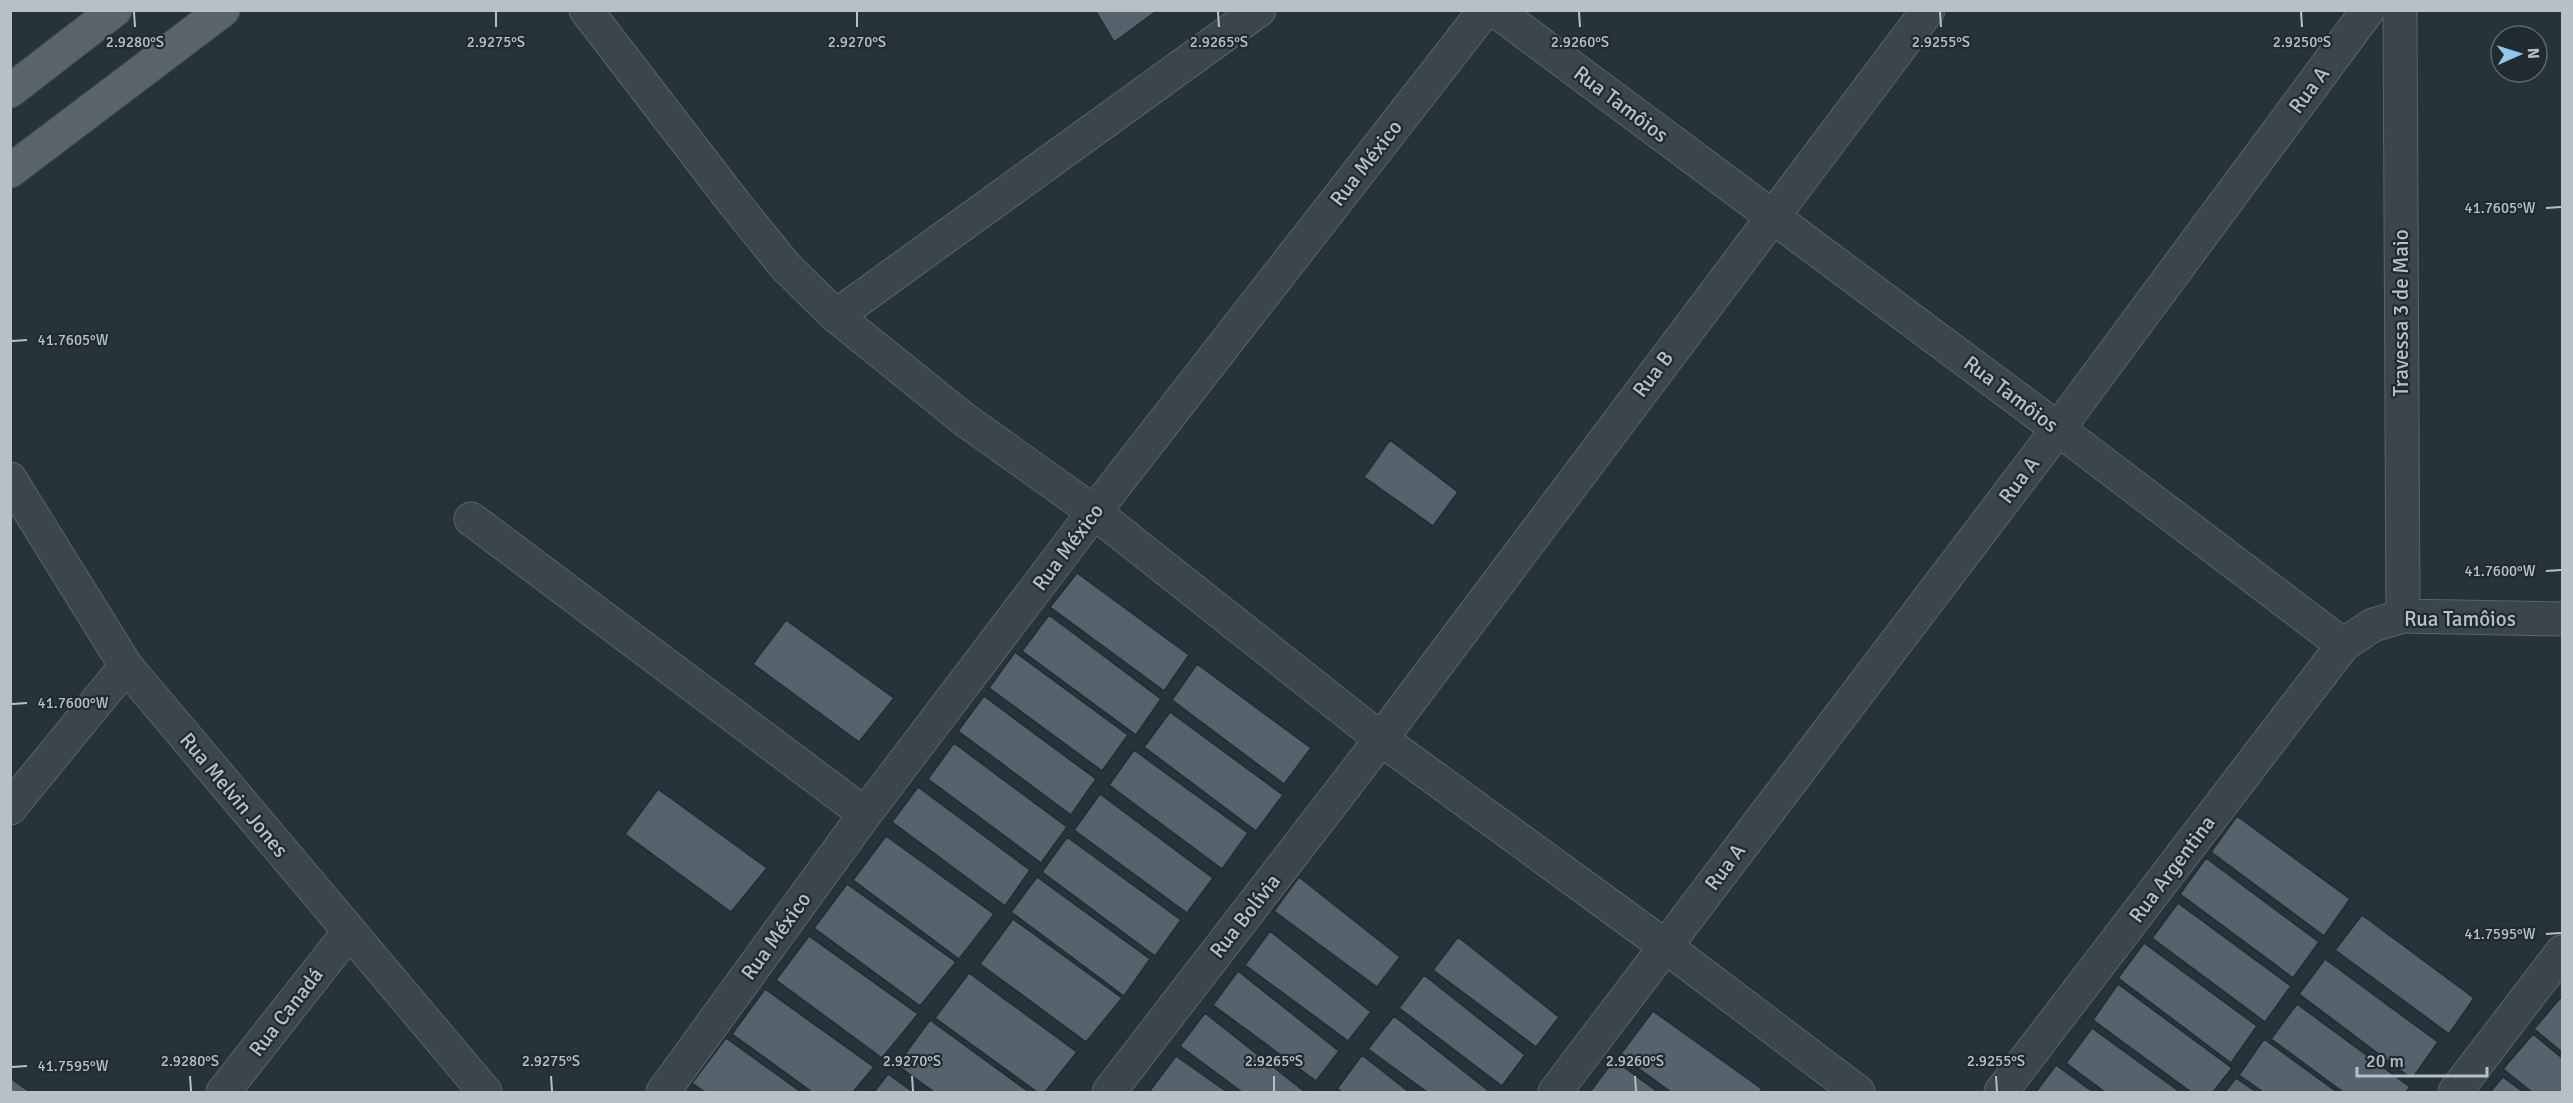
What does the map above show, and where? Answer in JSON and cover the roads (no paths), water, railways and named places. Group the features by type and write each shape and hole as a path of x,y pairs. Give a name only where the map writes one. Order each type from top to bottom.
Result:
{"main road":[{"path":"10,91 115,10"},
{"path":"10,171 223,10"}],"street":[{"path":"586,10 749,222 786,267 836,316 965,420 1094,512 1381,739 1665,946 1858,1092"},
{"path":"836,316 1259,10"},
{"name":"Rua México","path":"663,1092 865,814 1094,512 1485,10"},
{"name":"Rua Tamôios","path":"1495,10 2058,429 2343,645 2373,625 2403,616 2562,619"},
{"name":"Rua B","path":"1381,739 1928,10"},
{"name":"Rua A","path":"1555,1092 2058,429 2368,10"},
{"name":"Travessa 3 de Maio","path":"2400,10 2403,616"},
{"name":"Rua Melvin Jones","path":"10,479 126,666 485,1092"},
{"path":"471,519 865,814"},
{"name":"Rua Argentina","path":"2001,1092 2343,645"},
{"path":"10,808 126,666"},
{"name":"Rua Bolívia","path":"1109,1092 1381,739"},
{"name":"Rua Canadá","path":"223,1092 349,932"},
{"path":"2456,1092 2562,952"}]}
